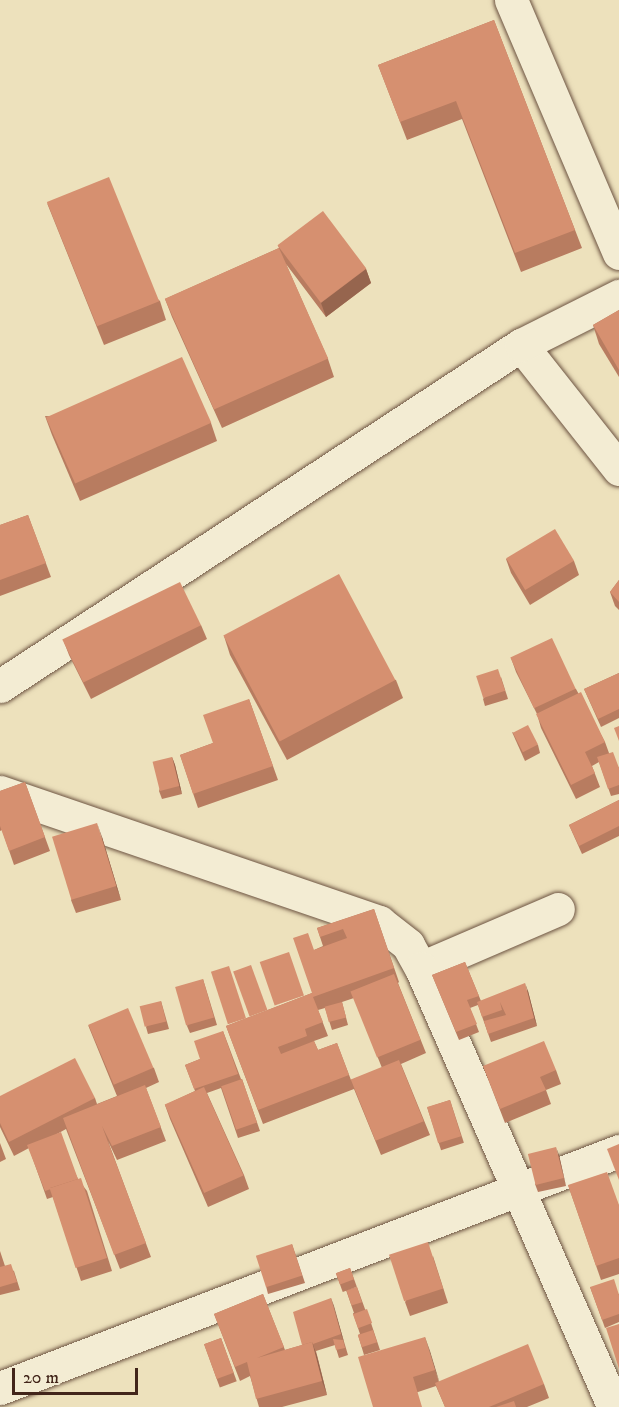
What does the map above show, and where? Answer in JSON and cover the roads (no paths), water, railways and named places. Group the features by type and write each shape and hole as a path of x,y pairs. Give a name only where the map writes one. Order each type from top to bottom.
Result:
{"street":[{"path":"511,0 619,253"},
{"path":"0,686 521,345 619,296"},
{"path":"521,345 619,469"},
{"path":"0,792 379,922 408,945 421,968 614,1407"},
{"path":"421,968 558,909"},
{"path":"0,1388 619,1151"}]}
